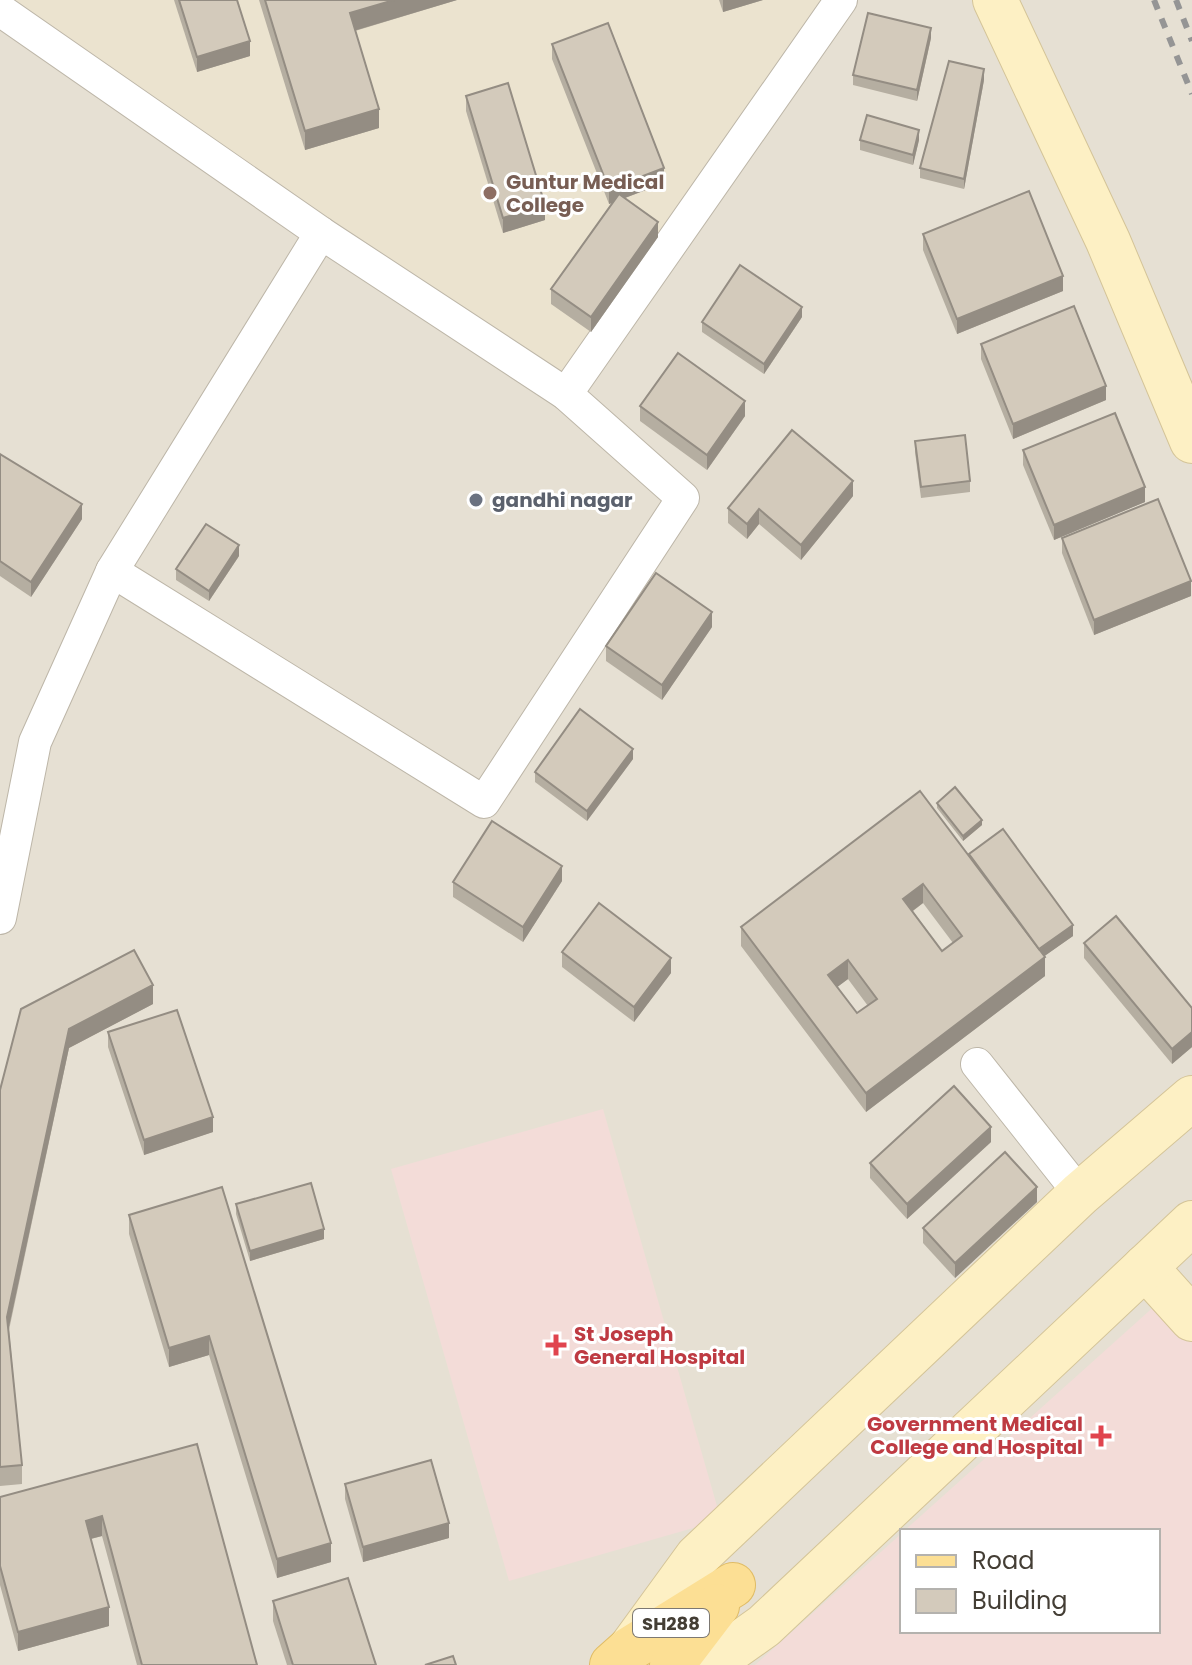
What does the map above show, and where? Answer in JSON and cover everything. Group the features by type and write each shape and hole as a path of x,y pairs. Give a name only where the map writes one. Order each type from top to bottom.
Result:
{"main road":[{"name":"SH288","path":"621,1657 733,1585 672,1665"}],"street":[{"path":"566,394 841,0"},
{"path":"995,0 1108,241 1192,441"},
{"path":"0,10 321,233 566,394 683,498 484,802 112,571"},
{"path":"0,918 35,742 112,571 321,233"},
{"path":"977,1064 1080,1194"},
{"path":"621,1657 697,1557 1080,1194 1192,1098"},
{"path":"698,1665 726,1653 764,1626 1145,1267 1189,1231"},
{"path":"1145,1267 1192,1319"}],"shaded area":[{"path":"0,0 1192,0 1192,1665 0,1665"},
{"name":"Guntur Medical College","path":"5,0 832,0 562,386"},
{"name":"St Joseph General Hospital","path":"603,1109 721,1520 509,1581 391,1169"},
{"name":"Government Medical College and Hospital","path":"1158,1303 1192,1341 1192,1665 755,1665 900,1535 900,1633 1160,1633 1160,1529 906,1529"}],"building":[{"path":"179,0 237,0 250,41 197,57"},
{"path":"265,0 394,0 350,13 379,109 305,131"},
{"path":"868,13 931,28 917,90 853,75"},
{"path":"608,23 664,168 609,189 552,44"},
{"path":"949,61 984,69 964,179 920,168"},
{"path":"508,83 545,205 503,218 466,96"},
{"path":"867,115 919,130 913,155 860,140"},
{"path":"1029,191 1063,276 957,319 923,234"},
{"path":"619,194 658,222 591,317 551,289"},
{"path":"740,265 802,307 764,364 702,322"},
{"path":"1074,306 1106,386 1013,424 981,344"},
{"path":"678,353 745,401 707,455 640,406"},
{"path":"1115,413 1145,487 1054,525 1023,450"},
{"path":"792,430 853,481 801,545 759,509 747,524 728,508"},
{"path":"965,435 970,481 921,487 915,441"},
{"path":"0,454 82,504 31,582 0,561"},
{"path":"1158,499 1191,581 1094,620 1062,538"},
{"path":"206,524 239,545 209,591 176,569"},
{"path":"656,573 712,612 662,685 606,646"},
{"path":"580,709 633,749 587,811 535,772"},
{"path":"955,787 982,820 963,836 937,803"},
{"path":"920,791 1045,957 866,1093 741,927","holes":["923,884 962,936 942,951 903,899","848,960 877,999 857,1013 828,975"]},
{"path":"492,821 562,866 523,927 453,882"},
{"path":"1003,829 1073,925 1039,949 969,854"},
{"path":"599,903 671,958 634,1007 562,952"},
{"path":"1116,916 1192,1008 1192,1032 1172,1049 1084,943"},
{"path":"134,950 153,985 69,1029 7,1317 22,1465 0,1467 0,1090 21,1009"},
{"path":"177,1010 213,1117 144,1140 108,1032"},
{"path":"954,1086 991,1127 907,1204 870,1163"},
{"path":"1005,1152 1037,1187 955,1263 923,1228"},
{"path":"311,1183 324,1229 250,1251 236,1204"},
{"path":"222,1187 331,1543 277,1559 209,1336 169,1348 129,1215"},
{"path":"197,1444 257,1665 142,1665 102,1516 86,1521 109,1607 18,1632 0,1566 0,1497"},
{"path":"431,1460 449,1523 363,1547 345,1484"},
{"path":"348,1578 376,1665 293,1665 273,1601"},
{"path":"453,1656 456,1665 425,1665"}],"railway":[{"path":"1154,0 1192,94"},
{"path":"1176,0 1192,41"}],"place":[{"name":"Guntur Medical College","path":"490,193"},
{"name":"gandhi nagar","path":"476,500"},
{"name":"St Joseph General Hospital","path":"556,1345"},
{"name":"Government Medical College and Hospital","path":"1101,1436"}]}
